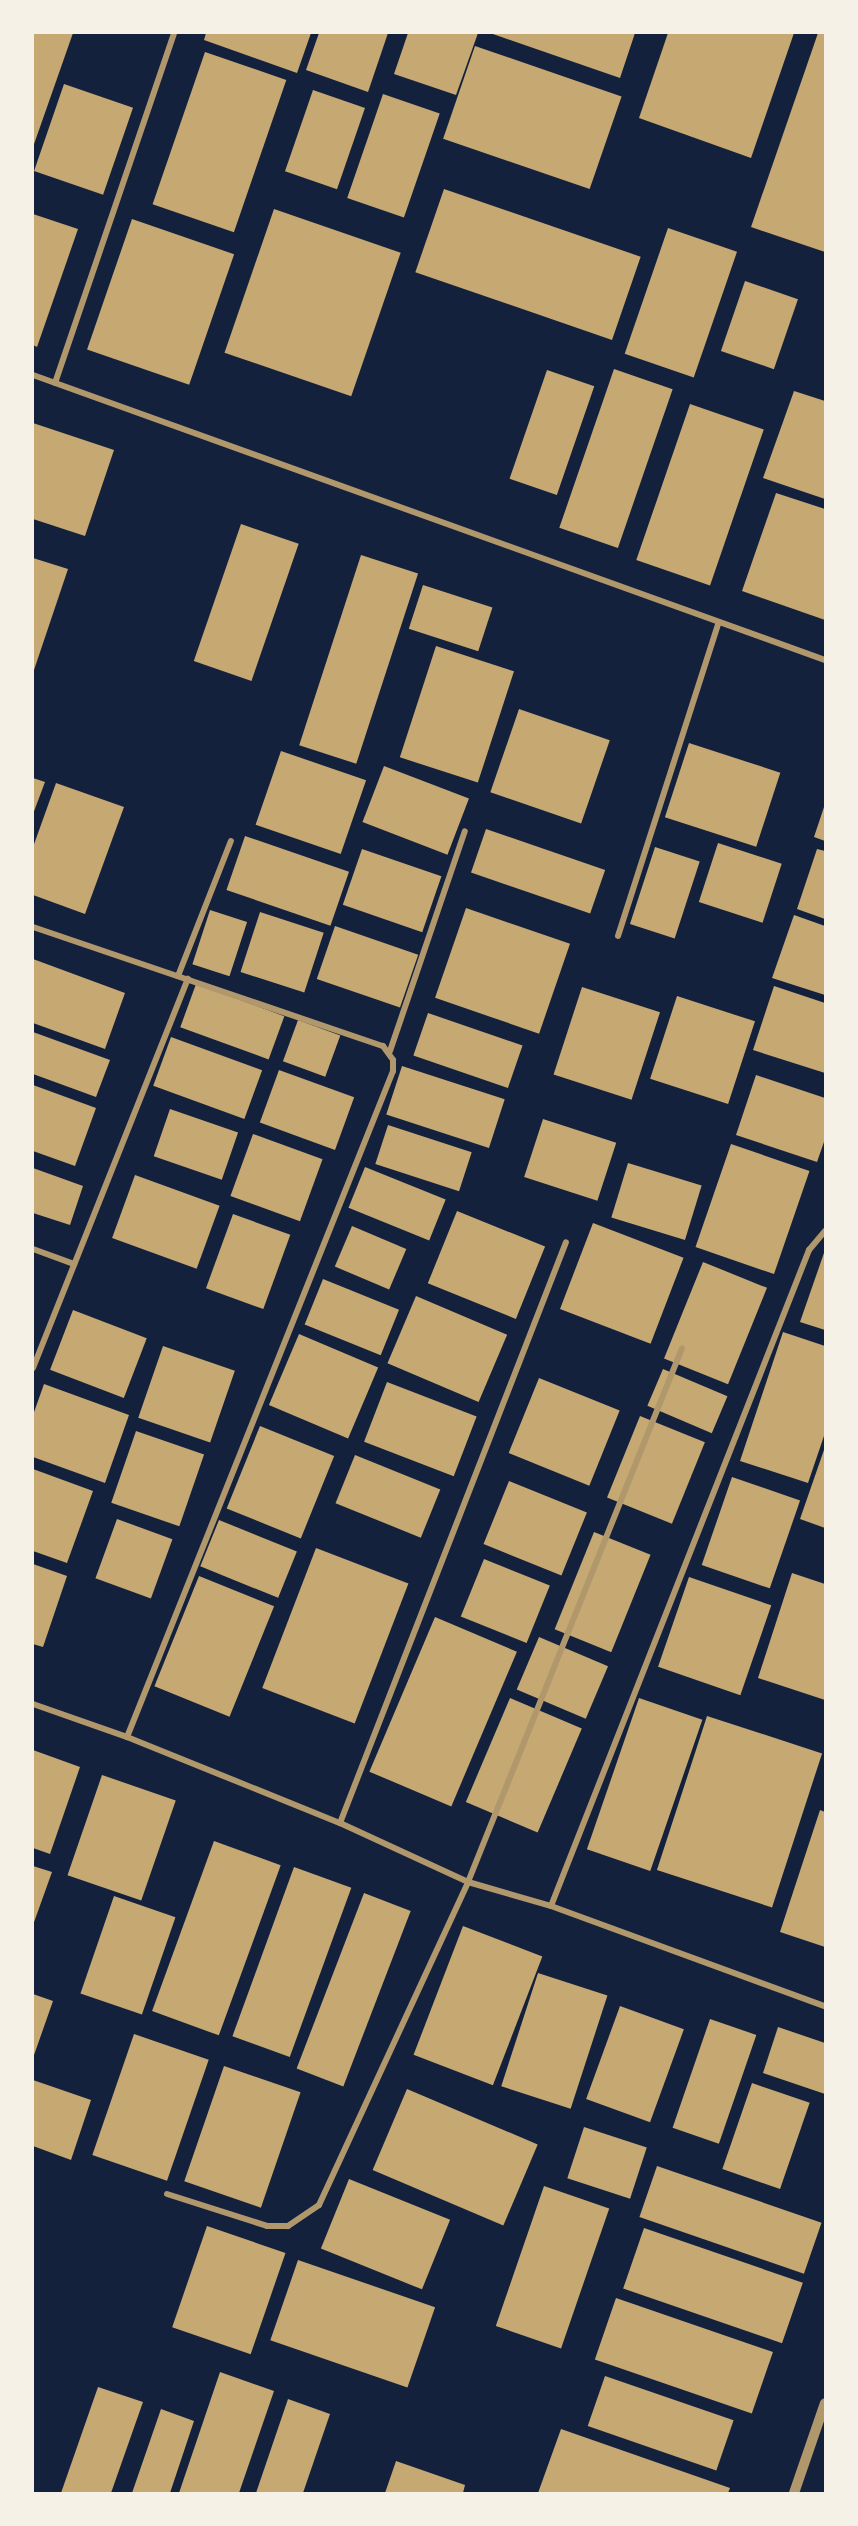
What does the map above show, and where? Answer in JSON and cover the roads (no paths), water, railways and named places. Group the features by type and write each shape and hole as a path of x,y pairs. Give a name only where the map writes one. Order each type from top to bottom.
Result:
{"street":[{"path":"55,383 174,33"},
{"path":"33,375 718,624 825,660"},
{"path":"618,936 718,624"},
{"path":"127,1737 393,1071 390,1051 465,831"},
{"path":"178,976 231,841"},
{"path":"33,927 390,1051"},
{"path":"33,1368 188,980"},
{"path":"551,1906 809,1250 825,1231"},
{"path":"340,1823 566,1242"},
{"path":"33,1249 74,1264"},
{"path":"167,2194 267,2226 288,2226 319,2205 468,1882 682,1348"},
{"path":"33,1704 127,1737 340,1823 468,1882 551,1906 825,2006"},
{"path":"794,2493 825,2403"}]}
